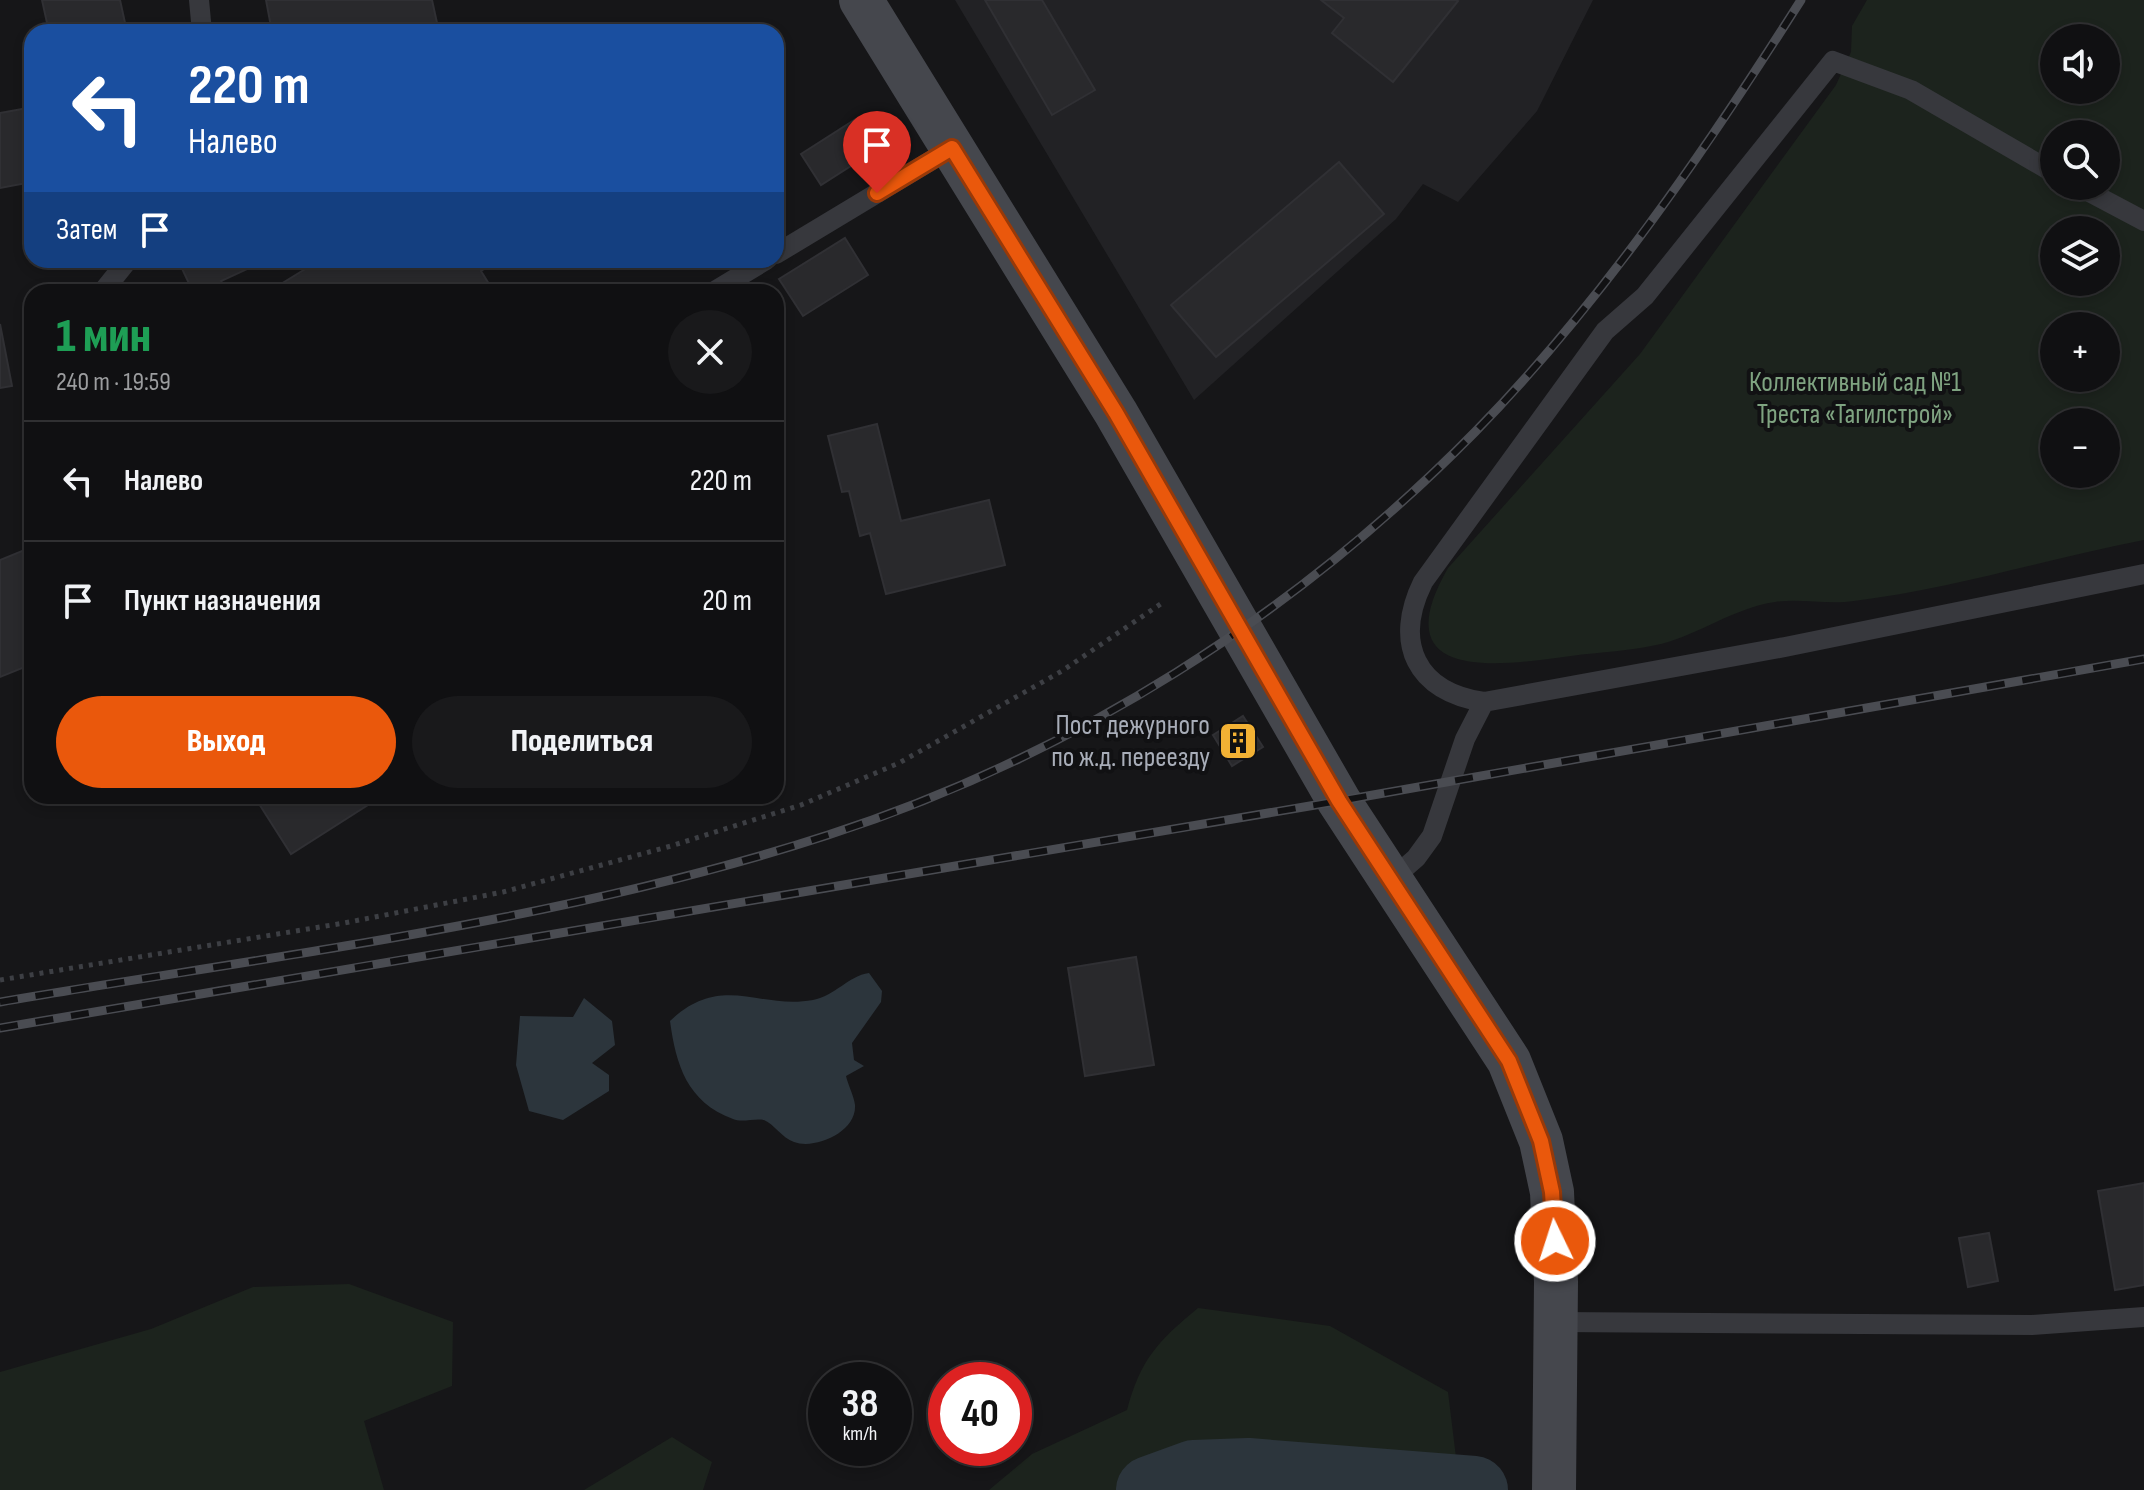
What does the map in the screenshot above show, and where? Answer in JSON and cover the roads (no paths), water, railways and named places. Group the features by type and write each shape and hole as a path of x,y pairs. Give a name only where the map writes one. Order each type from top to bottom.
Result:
{"street":[{"path":"861,0 1116,413 1339,801 1509,1061 1527,1098 1552,1192 1556,1322 1554,1490"}],"lane":[{"path":"199,0 201,24"},
{"path":"2040,165 1911,90 1833,61 1645,296 1605,331 1423,582 1413,602 1409,624 1410,646 1418,664 1437,687 1458,698 1484,702 1770,650 2144,574"},
{"path":"784,249 952,148"},
{"path":"2104,200 2144,221"},
{"path":"109,284 122,268"},
{"path":"726,284 753,268"},
{"path":"1392,879 1416,858 1432,836 1465,739 1484,702"},
{"path":"1556,1322 2032,1325 2144,1317"}],"waterway":[{"path":"1150,1490 1194,1474 1248,1472 1474,1490"}],"railway":[{"path":"0,1002 417,934 625,891 727,865 828,835 919,803 1093,721 1176,672 1256,619 1406,499 1475,432 1565,332 1649,225 1801,0"},
{"path":"0,1028 1339,801 2144,659"}],"place":[{"name":"Пост дежурного по ж.д. переезду","path":"1238,741"}],"park label":[{"name":"Коллективный сад №1 Треста «Тагилстрой»","path":"1855,398"}]}
